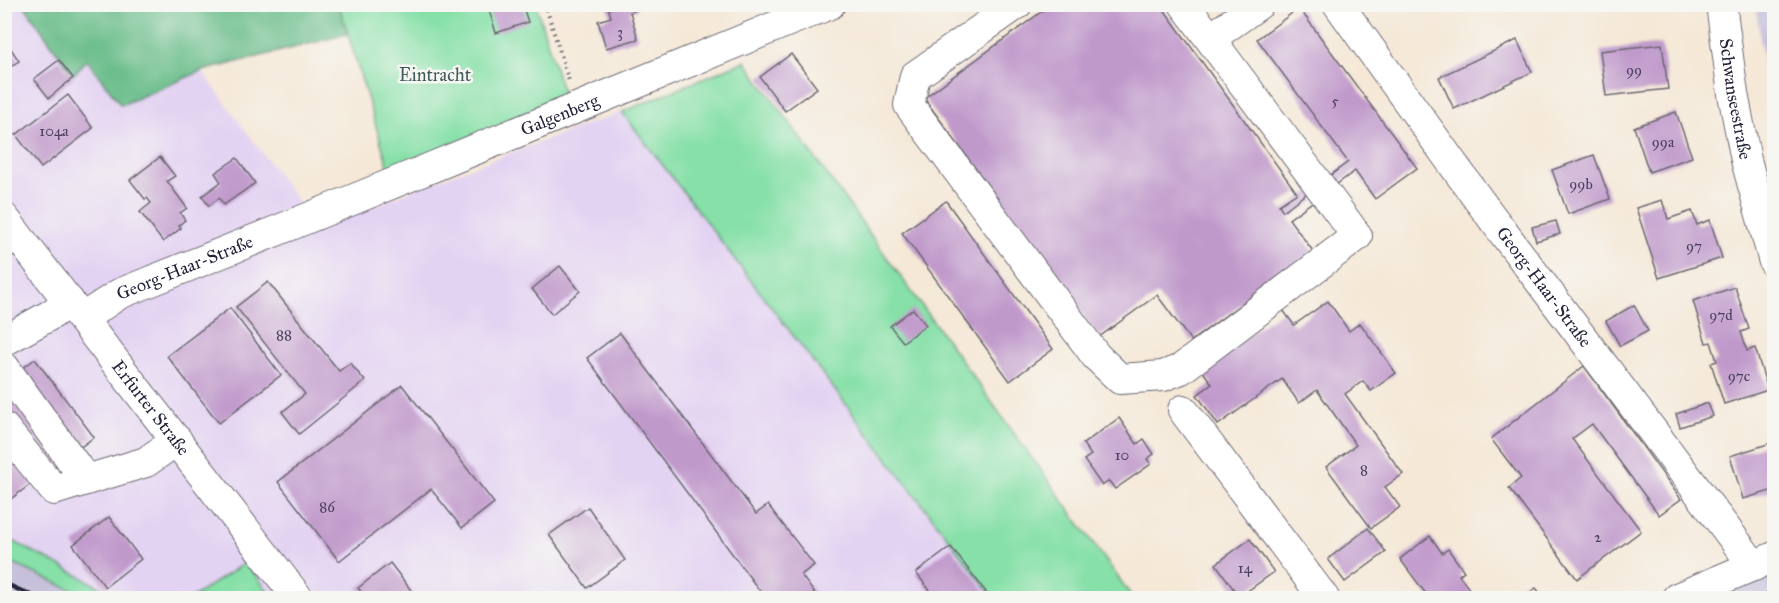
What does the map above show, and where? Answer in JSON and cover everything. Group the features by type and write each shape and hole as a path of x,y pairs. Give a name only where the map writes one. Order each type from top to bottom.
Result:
{"street":[{"name":"Galgenberg","path":"291,225 830,4"},
{"path":"1017,4 915,76 909,105 1096,356 1120,379 1163,376 1180,369 1358,236 1184,4"},
{"path":"1210,38 1259,4"},
{"name":"Georg-Haar-Straße","path":"1338,4 1478,199 1764,562"},
{"name":"Schwanseestraße","path":"1721,4 1733,94 1746,160 1774,262"},
{"name":"Erfurter Straße","path":"4,218 298,598"},
{"name":"Georg-Haar-Straße","path":"4,341 52,314 76,310 291,225"},
{"path":"4,367 86,480"},
{"path":"1183,410 1324,598"},
{"path":"4,428 54,490 146,462 177,440"},
{"path":"1677,598 1764,562"}],"path":[{"path":"545,4 570,86"}],"shaded area":[{"path":"4,5 24,5 73,75 87,59 121,105 202,71 318,229 437,180 622,112 994,598 273,598 246,563 191,598 121,598 5,537"},
{"path":"1756,5 1774,5 1774,119 1761,46"},
{"path":"5,560 90,598 5,598"},
{"path":"1774,576 1774,598 1716,598 1766,579"}],"green space":[{"path":"24,5 339,5 348,34 202,71 121,105 87,60 73,75"},
{"name":"Eintracht","path":"339,5 536,5 565,100 389,169"},
{"path":"745,61 1133,598 994,598 622,112"},
{"path":"5,537 121,598 90,598 5,560"},
{"path":"246,562 273,598 191,598"}],"building":[{"path":"496,4 522,4 528,22 496,33 488,7"},
{"path":"607,4 635,4 637,10 630,12 638,39 606,48 598,21 611,17"},
{"path":"1052,4 1160,4 1297,193 1279,205 1283,211 1348,162 1257,39 1299,8 1417,168 1375,199 1355,171 1289,219 1313,251 1191,341 1157,295 1099,337 924,98"},
{"path":"4,38 19,61 4,71"},
{"path":"1517,40 1532,72 1454,109 1439,77"},
{"path":"1662,44 1668,89 1606,96 1600,51"},
{"path":"791,54 817,88 785,111 760,77"},
{"path":"59,60 73,78 49,98 34,79"},
{"path":"68,95 93,128 41,168 16,135"},
{"path":"1676,112 1692,157 1649,172 1634,127"},
{"path":"1594,155 1610,199 1568,214 1552,170"},
{"path":"160,157 175,176 167,181 187,208 180,213 185,220 179,225 181,228 163,242 140,212 151,203 130,180"},
{"path":"237,158 255,183 224,205 219,198 209,206 202,196 221,182 215,173"},
{"path":"1662,200 1668,219 1692,211 1697,225 1710,220 1722,258 1659,278 1636,208"},
{"path":"946,201 1053,349 1010,381 902,233"},
{"path":"1556,221 1560,234 1536,241 1532,227"},
{"path":"560,266 580,291 552,314 532,289"},
{"path":"268,282 339,371 350,363 365,381 299,434 282,412 305,394 236,307"},
{"path":"1735,287 1749,329 1741,332 1747,351 1755,348 1768,390 1724,404 1711,363 1717,361 1711,342 1706,343 1693,301"},
{"path":"1328,301 1349,331 1360,323 1396,373 1371,391 1363,381 1345,394 1403,474 1385,487 1400,507 1371,528 1326,467 1356,445 1317,390 1299,403 1282,379 1218,425 1197,395 1212,384 1201,369 1283,310 1294,325"},
{"path":"1634,305 1648,331 1620,346 1606,321"},
{"path":"230,308 281,375 219,423 167,356"},
{"path":"913,309 926,325 903,342 890,326"},
{"path":"620,333 756,514 768,505 814,565 801,575 818,598 765,598 587,358"},
{"path":"35,359 94,437 4,504 4,382"},
{"path":"1584,366 1681,499 1659,515 1592,424 1572,439 1641,531 1577,579 1509,488 1521,478 1491,439"},
{"path":"402,385 494,503 462,528 431,489 339,561 278,482"},
{"path":"1708,403 1713,416 1680,427 1676,414"},
{"path":"1119,418 1137,444 1144,439 1154,454 1147,459 1151,464 1115,489 1109,481 1102,486 1084,460 1091,455 1083,444"},
{"path":"1774,442 1774,490 1743,499 1730,456"},
{"path":"588,507 625,560 587,588 549,535"},
{"path":"109,517 141,559 105,587 73,545"},
{"path":"1368,528 1386,552 1345,582 1328,559"},
{"path":"1430,536 1442,553 1448,549 1464,571 1459,575 1472,593 1464,598 1429,598 1400,559"},
{"path":"1250,539 1274,572 1239,597 1216,564"},
{"path":"951,547 986,592 978,598 936,598 916,573"},
{"path":"390,563 417,598 366,598 358,588"},
{"path":"1536,588 1544,598 1521,598"}],"railway":[{"path":"4,583 37,598"},
{"path":"1759,598 1774,594"}]}
